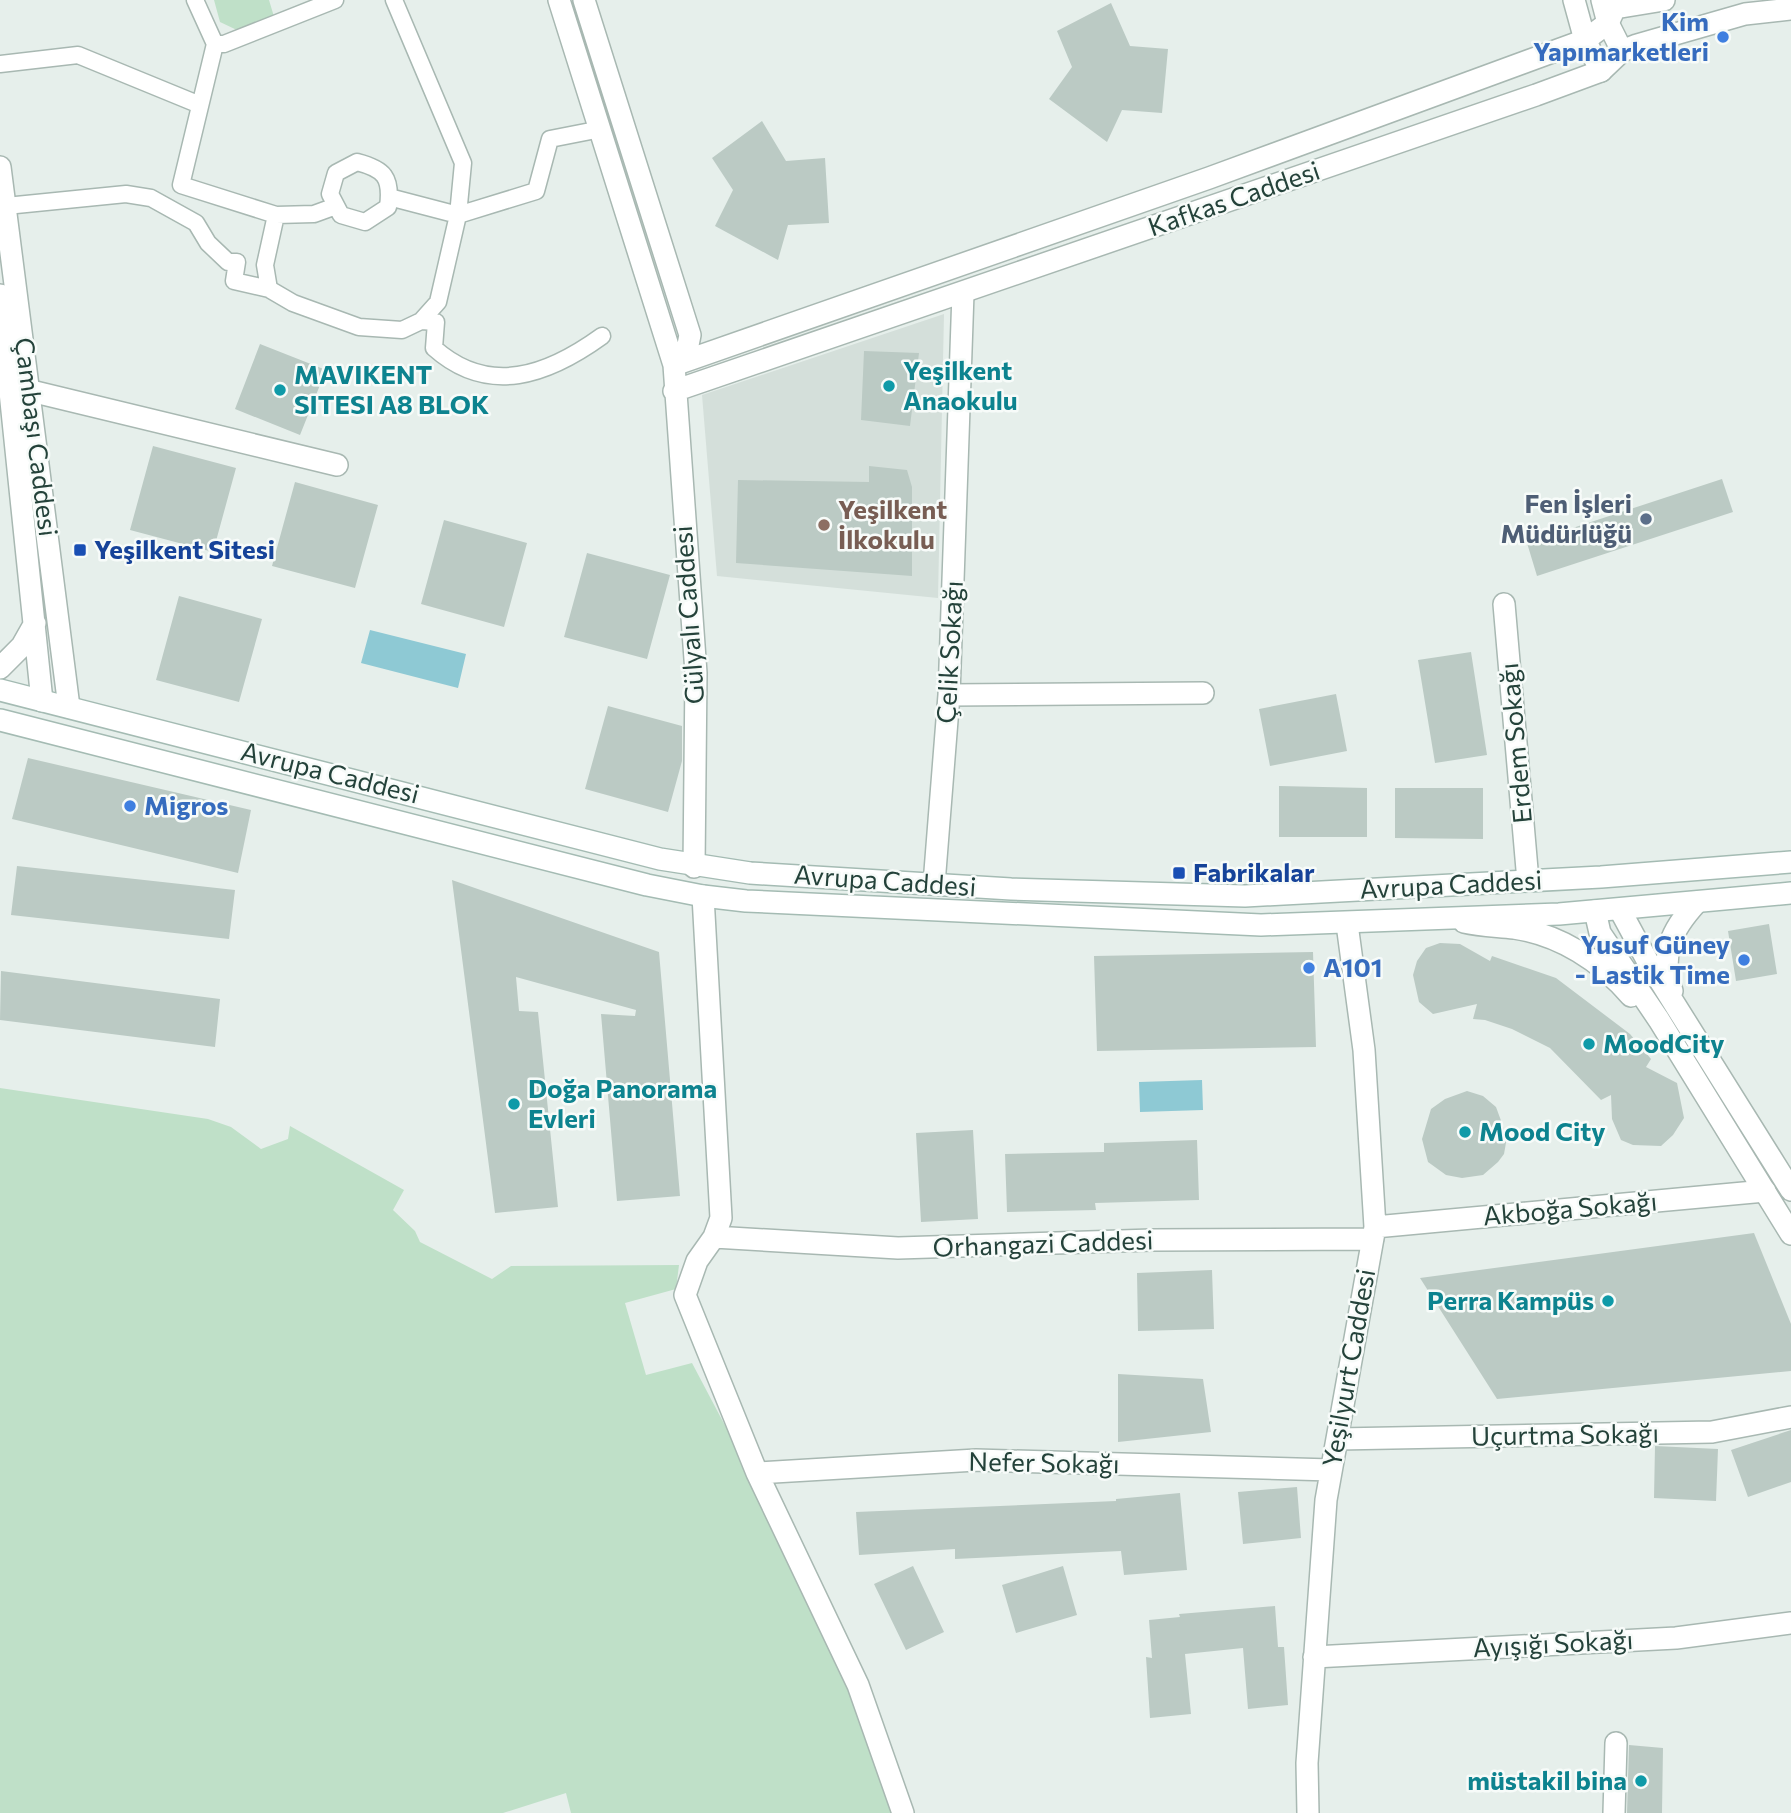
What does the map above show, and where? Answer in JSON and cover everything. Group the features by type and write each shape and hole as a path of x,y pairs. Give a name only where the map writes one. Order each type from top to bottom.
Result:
{"street":[{"path":"195,0 215,44 180,185 276,215 314,214 336,206"},
{"path":"215,44 224,44 335,0"},
{"path":"6,206 127,194 151,198 196,223 208,243 228,262 237,262 234,281 269,289 293,303 359,327 402,330 421,321 438,302 458,215 463,163 394,0"},
{"name":"Gülyalı Caddesi","path":"559,0 674,365 696,673 694,867"},
{"name":"Gülyalı Caddesi","path":"584,0 690,335 687,350 674,365"},
{"path":"1574,0 1585,40 1601,71"},
{"path":"1602,0 1608,23 1622,51"},
{"name":"Kafkas Caddesi","path":"674,365 1209,178 1585,40 1608,23 1615,8 1664,0"},
{"name":"Kafkas Caddesi","path":"674,391 1601,71 1622,51 1745,14 1791,9"},
{"path":"0,64 78,55 200,105"},
{"path":"389,197 458,215 536,191 550,139 601,129"},
{"path":"357,162 378,168 388,182 389,197 388,207 365,222 341,215 330,194 335,173 357,162"},
{"name":"Çambaşı Caddesi","path":"0,167 31,391 69,707"},
{"path":"269,289 265,265 276,215"},
{"name":"Çelik Sokağı","path":"934,884 949,695 963,293"},
{"name":"Çambaşı Caddesi","path":"1,303 45,721 53,734"},
{"path":"421,321 436,322 434,348 451,363 474,375 502,378 576,355 602,336"},
{"path":"31,391 337,465"},
{"name":"Erdem Sokağı","path":"1504,604 1528,881"},
{"path":"0,668 22,646 35,623"},
{"name":"Avrupa Caddesi","path":"0,690 694,867 934,884 1245,896 1601,877 1791,862"},
{"path":"949,695 1203,693"},
{"path":"53,734 62,726 69,707"},
{"name":"Avrupa Caddesi","path":"0,720 703,897 1142,921 1347,924 1620,910 1791,893"},
{"path":"1601,877 1679,1010 1784,1164 1791,1190"},
{"path":"1601,877 1597,884 1595,911 1600,933 1660,1020 1791,1234"},
{"path":"703,897 721,1218 714,1237 697,1261 685,1295 757,1473 858,1685 902,1813"},
{"path":"1679,1010 1667,973 1669,939 1679,921 1697,902"},
{"path":"1446,917 1483,926 1542,934 1565,944 1593,960 1619,982 1646,1013 1660,1020"},
{"name":"Yeşilyurt Caddesi","path":"1308,1813 1307,1763 1314,1657 1331,1470 1374,1233 1364,1049 1347,924"},
{"name":"Akboğa Sokağı","path":"1374,1233 1765,1191"},
{"name":"Orhangazi Caddesi","path":"714,1237 898,1248 1374,1233"},
{"name":"Uçurtma Sokağı","path":"1338,1439 1712,1432 1791,1417"},
{"name":"Nefer Sokağı","path":"757,1473 976,1460 1331,1470"},
{"name":"Ayışığı Sokağı","path":"1314,1657 1676,1638 1791,1622"},
{"path":"1614,1813 1616,1742"}],"shaded area":[{"path":"944,314 938,598 717,576 702,395"}],"green space":[{"path":"214,0 269,0 275,20 239,31 220,22"},
{"path":"0,1088 208,1119 231,1127 261,1149 288,1139 290,1126 404,1190 393,1210 415,1231 420,1242 492,1279 511,1266 679,1265 676,1289 625,1303 646,1375 692,1363 749,1471 850,1687 895,1813 571,1813 566,1793 503,1813 0,1813"}],"water":[{"path":"370,630 466,654 458,688 361,663"},
{"path":"1202,1080 1203,1110 1140,1112 1139,1082"}],"building":[{"path":"1111,3 1130,46 1168,49 1162,113 1122,110 1107,142 1049,99 1072,67 1057,31"},
{"path":"762,121 786,161 825,158 829,223 788,225 778,260 715,226 733,190 712,158"},
{"name":"MAVIKENT SITESI A8 BLOK","path":"260,344 326,370 300,435 235,409"},
{"name":"Yeşilkent Anaokulu","path":"864,351 919,353 910,426 861,420"},
{"path":"153,446 236,468 213,552 130,530"},
{"name":"Yeşilkent İlkokulu","path":"869,466 907,470 912,487 912,576 736,563 738,480 869,482"},
{"path":"1722,479 1733,512 1537,576 1527,543"},
{"path":"295,482 378,505 355,588 272,566"},
{"path":"444,520 527,543 504,627 421,604"},
{"path":"587,553 670,575 647,659 564,637"},
{"path":"179,596 262,619 239,702 156,680"},
{"path":"1471,652 1487,755 1435,763 1418,660"},
{"path":"1336,694 1347,751 1270,766 1259,709"},
{"path":"608,706 682,726 682,761 668,812 585,789"},
{"path":"28,758 251,810 238,873 12,819"},
{"path":"1279,786 1367,788 1367,837 1279,837"},
{"path":"1395,788 1483,788 1483,839 1395,838"},
{"path":"17,866 235,890 229,939 11,915"},
{"name":"Doğa Panorama Evleri","path":"452,880 659,952 680,1196 617,1201 601,1014 635,1016 636,1010 516,977 519,1011 538,1012 558,1207 495,1213"},
{"path":"1769,924 1777,974 1736,981 1728,931"},
{"name":"MoodCity","path":"1440,943 1460,944 1490,961 1492,956 1556,978 1630,1034 1651,1059 1646,1067 1677,1083 1684,1118 1673,1135 1661,1146 1633,1145 1621,1140 1612,1119 1611,1095 1601,1100 1550,1048 1512,1029 1473,1019 1477,1004 1433,1014 1419,1002 1413,975 1417,961 1426,948"},
{"path":"1313,952 1316,1047 1097,1051 1094,956"},
{"path":"1,971 220,999 215,1047 0,1020"},
{"name":"Mood City","path":"1467,1091 1483,1096 1496,1107 1507,1137 1504,1154 1498,1162 1483,1175 1462,1178 1446,1175 1428,1162 1422,1139 1431,1109 1445,1099"},
{"path":"973,1130 978,1219 921,1222 916,1133"},
{"path":"1197,1140 1199,1200 1095,1203 1096,1210 1007,1212 1005,1154 1104,1152 1104,1143"},
{"name":"Perra Kampüs","path":"1754,1233 1791,1324 1791,1371 1497,1399 1420,1278"},
{"path":"1212,1270 1214,1329 1138,1331 1137,1273"},
{"path":"1118,1374 1203,1379 1211,1432 1118,1442"},
{"path":"1791,1430 1791,1482 1748,1497 1731,1450"},
{"path":"1655,1446 1718,1449 1716,1501 1654,1498"},
{"path":"1297,1487 1301,1538 1243,1544 1238,1492"},
{"path":"1180,1493 1187,1570 1124,1575 1121,1551 955,1559 955,1549 859,1555 856,1512 1116,1501"},
{"path":"913,1566 944,1632 906,1650 874,1584"},
{"path":"1063,1566 1077,1615 1016,1633 1002,1585"},
{"path":"1275,1606 1278,1647 1284,1647 1288,1705 1248,1709 1243,1648 1185,1654 1191,1714 1150,1718 1146,1657 1152,1658 1149,1620 1180,1617 1179,1614"},
{"name":"müstakil bina","path":"1629,1745 1663,1748 1662,1813 1627,1813"}],"place":[{"name":"Kim Yapımarketleri","path":"1723,37"},
{"name":"Yeşilkent Anaokulu","path":"889,386"},
{"name":"MAVIKENT SITESI A8 BLOK","path":"280,390"},
{"name":"Fen İşleri Müdürlüğü","path":"1646,519"},
{"name":"Yeşilkent İlkokulu","path":"824,525"},
{"name":"Yeşilkent Sitesi","path":"80,550"},
{"name":"Migros","path":"130,806"},
{"name":"Fabrikalar","path":"1179,873"},
{"name":"Yusuf Güney - Lastik Time","path":"1744,960"},
{"name":"A101","path":"1309,968"},
{"name":"MoodCity","path":"1589,1044"},
{"name":"Doğa Panorama Evleri","path":"514,1104"},
{"name":"Mood City","path":"1465,1132"},
{"name":"Perra Kampüs","path":"1608,1301"},
{"name":"müstakil bina","path":"1641,1781"}]}
